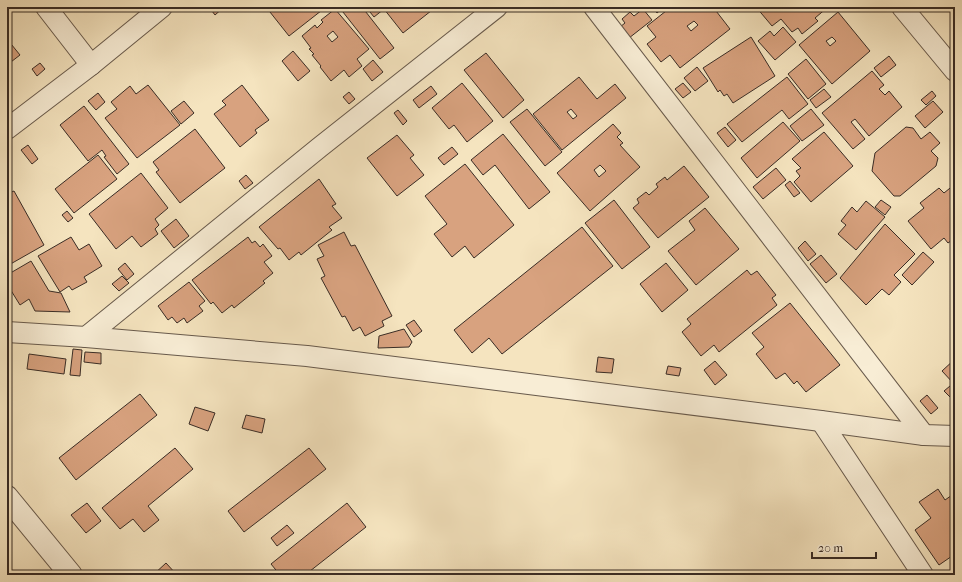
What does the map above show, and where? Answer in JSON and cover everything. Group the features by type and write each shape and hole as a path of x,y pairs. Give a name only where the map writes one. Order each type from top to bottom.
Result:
{"street":[{"path":"46,7 91,65"},
{"path":"7,129 91,65 162,7"},
{"path":"86,337 320,146 498,7"},
{"path":"594,7 924,435"},
{"path":"902,7 955,71"},
{"path":"7,332 86,337 307,356 924,435 955,436"},
{"path":"822,421 923,575"},
{"path":"7,498 70,575"}],"building":[{"path":"209,7 224,7 215,15"},
{"path":"266,7 326,7 289,36"},
{"path":"339,7 362,7 394,48 380,59"},
{"path":"366,7 436,7 403,33 384,9 374,17"},
{"path":"652,7 664,7 657,13"},
{"path":"671,7 713,7 730,29 680,68 670,55 661,62 647,44 656,37 647,26","holes":["694,21 698,25 691,31 687,26"]},
{"path":"756,7 828,7 815,18 818,21 802,34 798,28 792,32 781,19 772,26"},
{"path":"335,9 369,49 357,59 362,66 349,77 344,70 331,81 312,55 314,54 309,49 311,48 302,36 315,25 317,28 323,22 321,20","holes":["333,31 338,37 332,42 327,36"]},
{"path":"643,9 652,20 629,38 620,27 625,23 622,19 630,12 634,16"},
{"path":"838,12 870,51 832,84 799,45","holes":["832,37 836,41 830,46 826,41"]},
{"path":"783,27 796,42 775,60 758,41 770,31 774,36"},
{"path":"751,37 775,76 733,103 727,94 724,96 720,90 718,92 703,68"},
{"path":"7,39 20,55 7,65"},
{"path":"293,51 310,71 298,81 282,61"},
{"path":"486,53 524,100 503,118 464,70"},
{"path":"889,56 896,65 881,77 874,68"},
{"path":"806,59 826,84 808,99 788,74"},
{"path":"373,60 383,72 372,81 363,69"},
{"path":"40,63 45,69 37,76 32,69"},
{"path":"697,67 708,81 695,91 684,78"},
{"path":"872,71 884,85 879,89 885,95 889,91 902,107 869,136 855,119 851,122 865,139 853,149 822,113"},
{"path":"579,77 597,99 615,84 626,98 562,150 533,114","holes":["571,109 577,116 573,119 567,112"]},
{"path":"787,77 808,104 789,119 782,110 742,142 727,124"},
{"path":"462,83 493,121 467,142 454,125 449,129 432,108"},
{"path":"683,83 691,92 683,98 675,89"},
{"path":"148,85 180,125 137,158 105,118 117,109 111,102 130,86 136,94"},
{"path":"242,85 269,120 255,130 257,133 240,147 214,114 226,105 222,101"},
{"path":"431,86 437,94 419,108 413,100"},
{"path":"824,89 831,97 816,108 810,100"},
{"path":"932,91 936,96 926,105 921,100"},
{"path":"349,92 355,99 349,104 343,97"},
{"path":"98,93 105,102 96,110 88,101"},
{"path":"184,101 194,113 181,124 171,111"},
{"path":"933,101 943,112 925,128 915,116"},
{"path":"84,106 129,164 117,174 104,157 106,156 102,150 88,161 60,125"},
{"path":"527,109 562,152 545,166 510,122"},
{"path":"811,109 824,125 802,141 790,126"},
{"path":"398,110 407,121 403,125 394,113"},
{"path":"783,122 800,141 757,178 741,158"},
{"path":"613,124 621,133 617,137 623,143 620,145 640,167 590,211 557,173","holes":["600,165 606,171 599,177 594,170"]},
{"path":"725,127 736,140 728,147 717,133"},
{"path":"906,127 913,128 921,139 930,132 940,143 931,151 938,158 936,166 900,196 894,196 872,171 875,153"},
{"path":"195,129 225,168 180,203 156,172 159,170 153,162"},
{"path":"824,132 853,166 811,202 794,182 800,176 796,171 801,168 792,159"},
{"path":"503,134 550,192 529,209 495,165 483,175 471,160"},
{"path":"397,135 414,155 410,158 424,175 397,196 367,158"},
{"path":"28,145 38,159 32,164 21,150"},
{"path":"452,147 458,154 444,165 438,158"},
{"path":"98,155 117,179 74,213 55,189"},
{"path":"465,164 514,225 474,258 465,246 452,257 434,234 447,224 425,196"},
{"path":"684,166 709,197 658,238 633,208 639,203 637,199 646,192 649,195 658,187 656,184 665,177 667,180"},
{"path":"776,168 786,180 763,199 753,187"},
{"path":"141,173 168,208 155,219 159,225 155,229 158,234 141,247 132,236 116,249 89,214"},
{"path":"246,175 253,183 245,189 239,181"},
{"path":"319,179 336,204 332,206 342,218 329,227 332,230 301,255 299,252 289,260 280,248 278,249 259,227"},
{"path":"790,181 800,193 794,197 785,185"},
{"path":"955,184 955,238 948,243 944,238 931,249 908,221 924,208 920,203 939,188 944,193"},
{"path":"14,191 44,245 7,266 7,194"},
{"path":"614,200 650,247 622,269 585,223"},
{"path":"881,200 891,207 885,215 875,207"},
{"path":"866,201 885,217 856,250 838,234 846,225 841,221 852,207 857,212"},
{"path":"705,208 739,249 696,285 668,251 695,230 689,221"},
{"path":"67,211 73,218 68,222 62,215"},
{"path":"176,219 189,236 174,248 161,231"},
{"path":"885,224 915,254 894,275 901,282 889,295 882,289 866,305 840,278"},
{"path":"582,227 613,266 502,354 489,338 472,353 454,330"},
{"path":"344,232 351,246 355,245 392,316 382,321 384,326 365,336 360,327 353,331 345,316 342,317 321,278 325,276 317,259 324,256 318,245"},
{"path":"71,237 79,250 89,244 102,266 84,277 87,282 72,290 69,286 60,292 38,256"},
{"path":"248,237 252,243 255,241 260,247 263,244 272,256 264,262 273,273 263,281 265,283 234,308 232,305 222,313 213,302 211,304 192,280"},
{"path":"805,241 816,254 808,261 798,248"},
{"path":"923,252 934,262 912,285 902,275"},
{"path":"821,255 837,274 826,283 810,264"},
{"path":"31,261 49,291 61,293 70,312 35,311 29,299 20,305 7,284 7,275"},
{"path":"125,263 134,274 127,280 118,269"},
{"path":"666,263 688,290 662,312 640,284"},
{"path":"747,270 751,275 757,271 776,295 772,298 777,305 719,352 714,345 701,356 682,332 691,324 687,319"},
{"path":"122,276 129,283 119,291 112,284"},
{"path":"189,282 205,301 199,306 203,311 187,323 184,318 177,323 172,317 168,320 158,306"},
{"path":"790,303 840,365 806,392 797,381 794,384 785,373 776,379 756,354 764,347 752,333"},
{"path":"414,320 422,331 414,337 406,325"},
{"path":"404,329 412,342 409,347 378,348 379,336"},
{"path":"73,349 82,350 80,376 70,375"},
{"path":"85,352 101,353 101,364 84,362"},
{"path":"29,354 66,359 64,374 27,369"},
{"path":"598,357 614,359 612,373 596,372"},
{"path":"955,359 955,385 942,371"},
{"path":"715,361 727,375 715,385 704,370"},
{"path":"668,366 681,368 679,376 666,374"},
{"path":"950,386 955,391 955,402 944,391"},
{"path":"140,394 157,415 76,480 59,458"},
{"path":"927,395 938,408 931,414 920,401"},
{"path":"195,407 215,413 208,431 189,424"},
{"path":"246,415 265,419 262,433 242,428"},
{"path":"175,448 193,469 148,506 159,520 144,532 133,519 120,529 102,508"},
{"path":"309,448 326,469 244,532 228,511"},
{"path":"938,489 945,500 955,493 955,554 939,565 915,530 931,518 919,502"},
{"path":"87,503 101,521 86,533 71,515"},
{"path":"347,503 366,527 305,575 280,575 271,564"},
{"path":"287,525 294,533 277,546 271,538"},
{"path":"166,563 177,575 153,575"}]}
